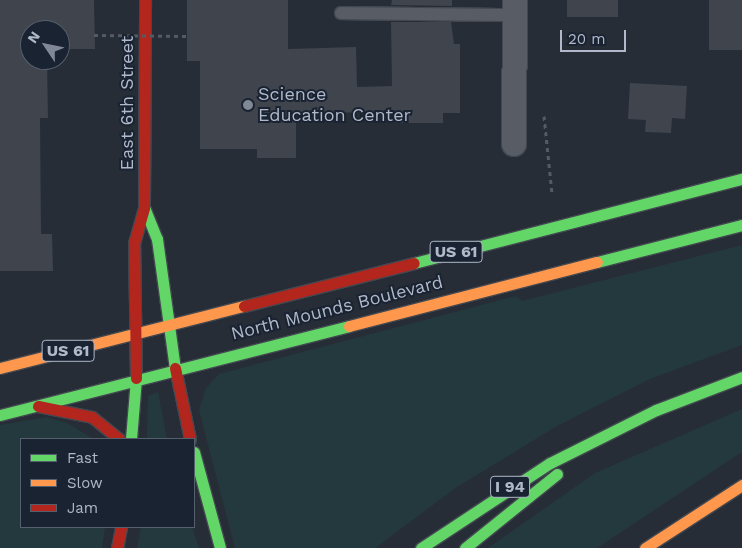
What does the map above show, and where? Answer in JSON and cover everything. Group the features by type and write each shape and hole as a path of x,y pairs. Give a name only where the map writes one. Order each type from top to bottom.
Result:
{"main road":[{"name":"East 6th Street","path":"131,438 136,378 134,235 144,207 145,0"},
{"name":"North Mounds Boulevard","path":"0,368 170,327 742,179"},
{"name":"East 6th Street","path":"144,207 156,232 175,368 190,438"},
{"name":"North Mounds Boulevard","path":"0,415 175,368 742,225"},
{"name":"I 94","path":"421,548 505,489 604,435 742,377"},
{"path":"38,406 92,417 118,438"},
{"path":"465,548 604,435"},
{"path":"195,456 220,548"},
{"path":"646,548 742,485"},
{"path":"117,548 121,528"}],"street":[{"path":"514,144 515,8"}],"lane":[{"path":"341,13 515,8"}],"path":[{"path":"94,36 187,36"},
{"path":"544,116 552,193"}],"green space":[{"path":"742,245 742,345 650,379 557,426 457,487 375,548 235,548 199,410 206,388 219,374 516,296 522,301"},
{"path":"158,392 167,438 147,438 148,396"},
{"path":"742,409 742,452 597,548 488,548 595,473"},
{"path":"47,417 69,424 91,438 20,438 20,528 105,528 102,548 0,548 0,425"},
{"path":"141,528 192,528 199,548 137,548"}],"building":[{"path":"0,0 94,0 95,49 70,49 70,20 20,20 20,70 47,70 48,118 40,118 41,234 52,234 53,271 0,271"},
{"path":"187,0 288,0 288,49 356,47 357,87 392,86 391,22 451,22 454,44 460,44 460,113 443,113 443,123 396,123 395,112 296,113 296,158 257,158 257,149 200,149 200,61 187,61"},
{"path":"392,0 452,0 452,6 391,5"},
{"path":"567,0 618,0 618,17 567,17"},
{"path":"709,0 742,0 742,50 709,50"},
{"path":"630,83 687,86 685,119 672,118 671,133 645,132 646,120 628,119"}],"traffic: fast":[{"path":"414,263 742,179"},
{"path":"144,207 157,239 175,368"},
{"path":"597,262 742,225"},
{"path":"0,415 349,326"},
{"path":"421,548 550,463 656,410 742,377"},
{"path":"131,438 136,378"},
{"path":"195,456 220,548"},
{"path":"465,548 557,474"}],"traffic: slow":[{"path":"349,326 597,262"},
{"path":"0,368 244,306"},
{"path":"645,548 742,485"}],"traffic: jam":[{"path":"136,378 134,243 144,207 145,0"},
{"path":"244,306 414,263"},
{"path":"175,368 190,438"},
{"path":"38,406 92,417 118,438"},
{"path":"117,548 121,528"}],"place":[{"name":"Science Education Center","path":"248,105"}]}
